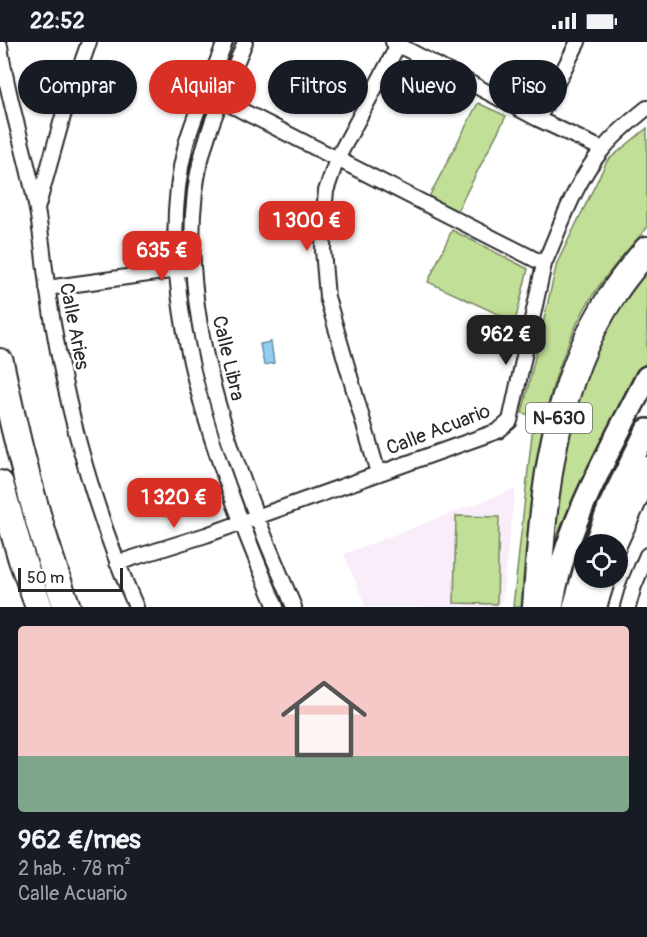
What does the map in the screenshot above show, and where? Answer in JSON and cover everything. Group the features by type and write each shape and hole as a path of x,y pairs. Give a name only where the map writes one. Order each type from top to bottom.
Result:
{"highway":[{"name":"N-630","path":"536,607 548,471 566,393 587,340 612,294 647,250"},
{"path":"0,362 15,436 46,548 67,607"},
{"path":"618,534 647,470"},
{"path":"0,484 22,560 39,607"},
{"path":"593,607 599,588"}],"main road":[{"path":"552,607 562,564 585,501 647,377"},
{"path":"598,534 647,430"},
{"path":"574,607 579,588"}],"street":[{"path":"37,210 63,116 89,42"},
{"name":"Calle Libra","path":"225,42 186,144 178,190 175,234 177,270 190,355 209,432 226,485 276,607"},
{"name":"Calle Libra","path":"238,60 245,42"},
{"path":"538,119 578,42"},
{"path":"378,473 327,297 323,250 324,212 326,191 337,159 396,43 538,119 602,149"},
{"name":"Calle Aries","path":"0,46 37,210 47,288 77,441 117,563 136,607"},
{"name":"Calle Acuario","path":"117,563 206,535 498,431 510,421 544,264 580,184 602,149 647,108"},
{"name":"Calle Libra","path":"216,114 205,148 195,191 192,234 198,313 215,392 242,479 294,607"},
{"path":"249,114 544,264"},
{"path":"47,288 193,268"},
{"path":"628,607 642,582 647,555"}],"shaded area":[{"path":"515,489 501,607 366,607 344,554"}],"green space":[{"path":"478,103 489,108 489,114 506,116 457,211 429,197 472,114 477,114"},
{"path":"647,128 647,228 614,266 591,298 568,343 555,379 537,454 527,530 521,607 513,607 534,416 522,413 557,263 607,161"},
{"path":"452,230 528,269 515,322 428,282"},
{"path":"647,266 647,360 606,442 553,567 549,558 553,510 579,384 619,302"},
{"path":"456,516 499,517 497,604 454,603"}],"water":[{"path":"271,342 274,363 264,365 260,344"}]}
